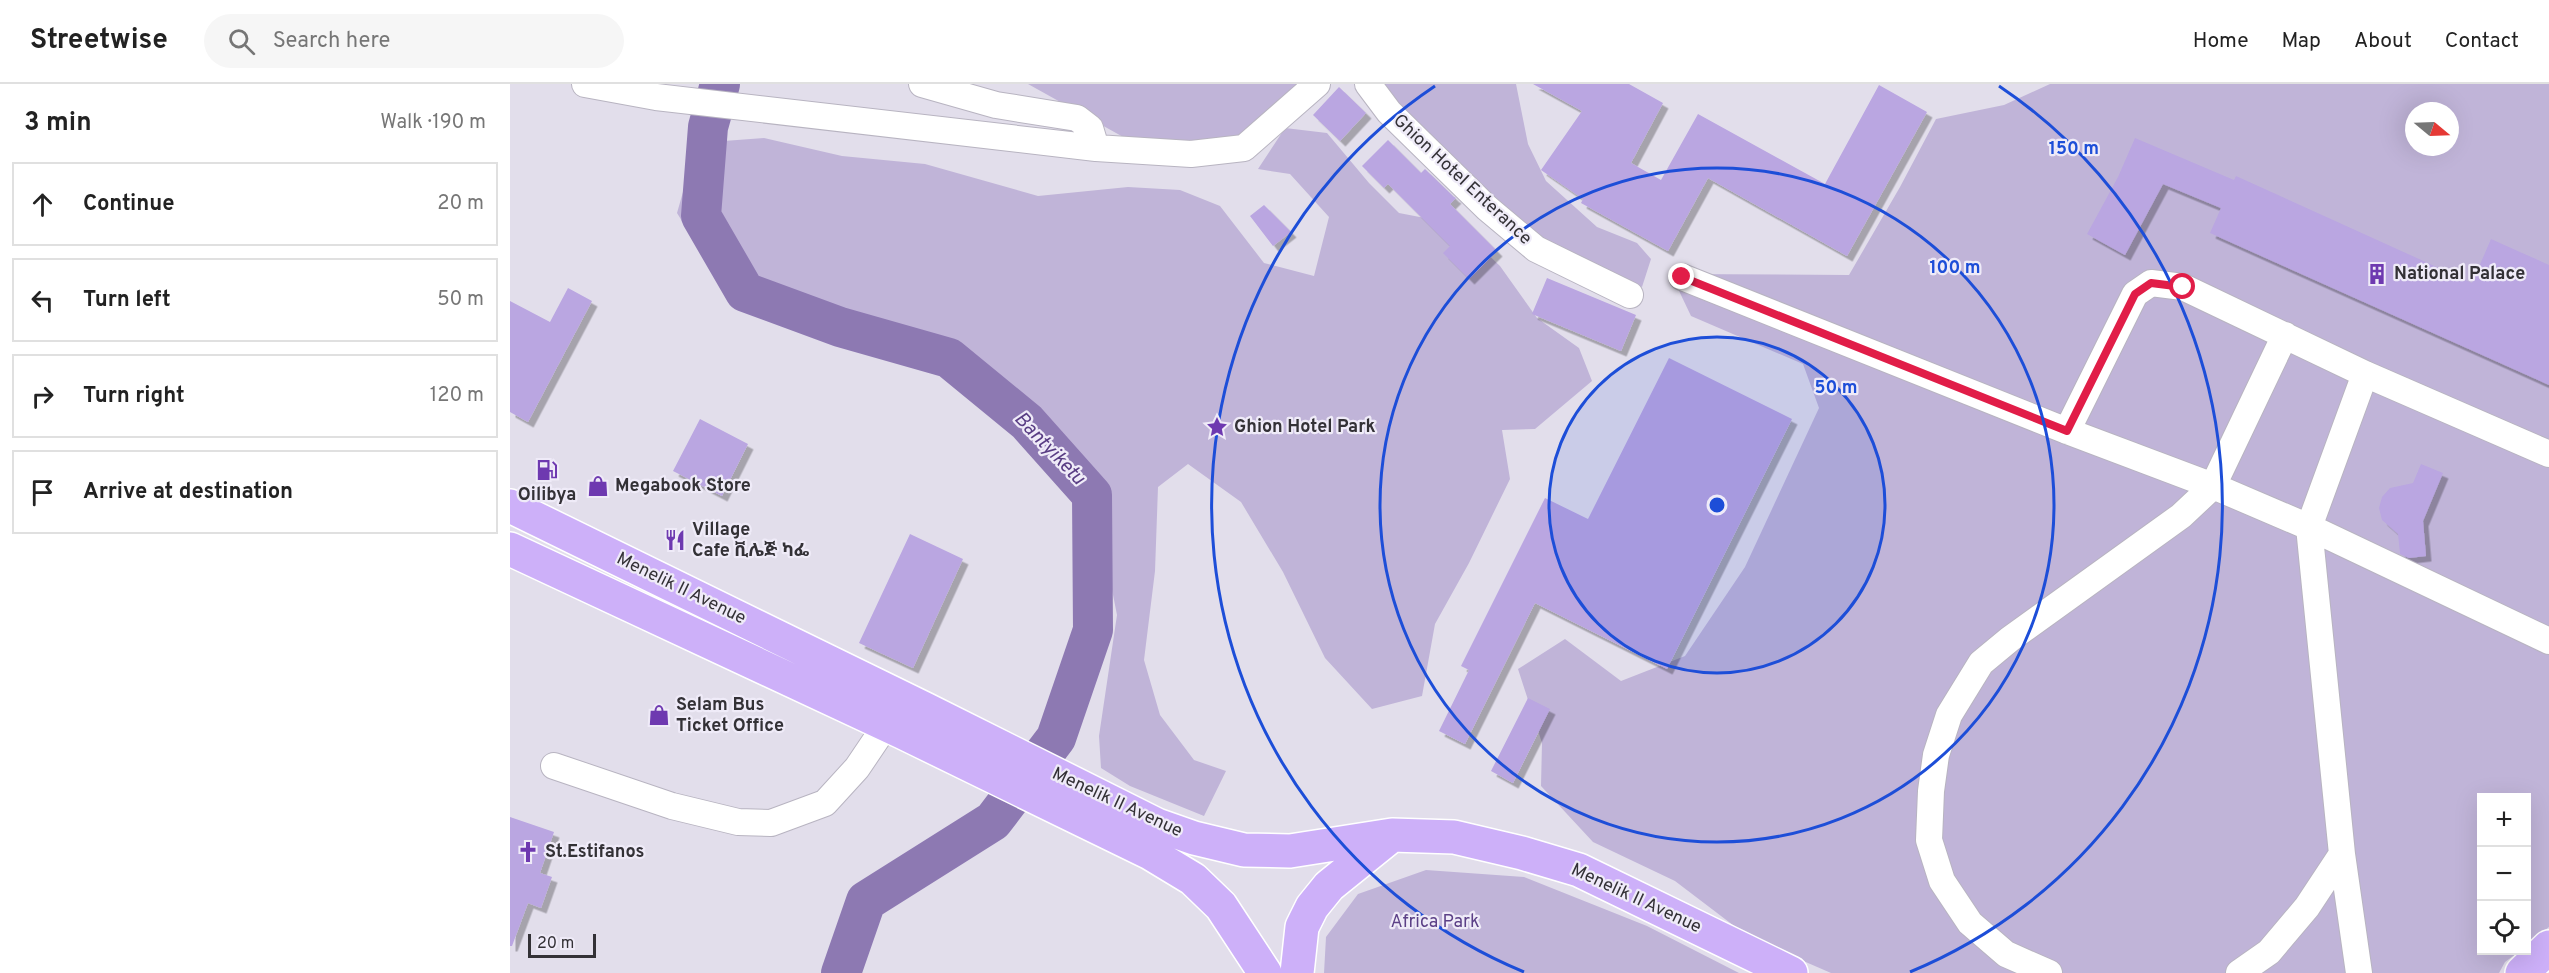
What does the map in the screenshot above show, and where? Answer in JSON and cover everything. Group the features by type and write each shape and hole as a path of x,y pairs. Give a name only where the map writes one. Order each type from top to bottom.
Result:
{"main road":[{"name":"Menelik II Avenue","path":"510,506 925,709 1098,811 1150,853 1193,879 1221,906 1265,973"},
{"name":"Menelik II Avenue","path":"510,549 894,728 1098,811 1244,850 1290,851 1392,835 1454,837 1522,853 1579,870 1791,973"},
{"path":"1297,973 1302,927 1312,907 1329,886 1392,835"},
{"path":"2522,973 2549,947"}],"street":[{"path":"585,84 656,97 1096,148 1191,154 1244,148 1317,84"},
{"path":"922,84 996,105 1077,118 1090,128 1096,148"},
{"name":"Ghion Hotel Enterance","path":"1368,84 1389,112 1470,192 1536,249 1630,295"},
{"path":"1682,277 2067,431 2213,486 2309,527 2549,641"},
{"path":"2067,431 2135,294 2151,283 2183,287 2365,374 2549,454"},
{"path":"2049,973 2006,954 1970,923 1942,880 1929,840 1930,791 1936,755 1949,715 1981,663 2010,639 2181,516 2213,486 2285,335"},
{"path":"2359,973 2342,854 2309,527 2365,374"},
{"path":"554,766 672,807 738,822 771,823 825,803 894,728"},
{"path":"2239,973 2269,952 2307,907 2342,854"}],"green space":[{"path":"1028,84 1297,84 1294,90 1231,142 1143,148"},
{"path":"1375,84 1516,84 1528,144 1546,181 1597,227 1637,243 1651,259 1642,287 1565,256 1508,211"},
{"path":"2050,84 2549,84 2549,927 2531,942 2531,793 2477,793 2477,955 2515,955 2505,962 2499,973 1831,973 1750,938 1675,881 1593,842 1541,786 1542,743 1518,669 1565,639 1621,681 1685,656 1745,567 1819,408 1803,364 1691,316 1671,274 1849,275 1936,119 2004,105"},
{"path":"1285,128 1327,133 1369,183 1399,213 1456,224 1500,266 1537,318 1579,348 1592,381 1535,429 1502,430 1510,479 1469,563 1435,624 1422,696 1372,709 1325,658 1283,572 1241,502 1188,464 1158,487 1155,571 1144,660 1160,715 1194,760 1226,771 1204,816 1130,786 1101,768 1099,736 1117,615 1099,524 1059,445 979,387 896,359 824,326 703,255 677,213 697,143 764,138 842,156 925,164 1038,196 1128,187 1180,190 1220,206 1264,263 1314,276 1329,217 1290,174 1258,169"},
{"name":"Africa Park","path":"1426,870 1524,877 1647,926 1739,973 1324,973 1326,937 1358,894"}],"building":[{"path":"1533,84 1629,84 1663,103 1631,163 1661,180 1698,114 1825,184 1879,85 1927,112 1847,256 1708,178 1668,251 1581,203 1583,199 1541,170 1582,111"},
{"path":"1339,87 1366,113 1340,141 1313,115"},
{"name":"National Palace","path":"2135,138 2234,180 2236,176 2472,283 2491,239 2549,265 2549,385 2210,233 2221,208 2163,184 2125,255 2087,234 2118,177"},
{"path":"1388,140 1421,173 1425,169 1456,198 1450,204 1497,251 1469,279 1443,253 1450,246 1388,184 1384,188 1362,166"},
{"path":"1264,205 1291,232 1273,246 1250,216"},
{"path":"1547,278 1636,315 1621,351 1532,314"},
{"path":"568,288 592,301 528,422 510,412 510,301 550,322"},
{"path":"1669,358 1792,419 1667,669 1535,603 1465,744 1439,731 1469,670 1461,666 1545,498 1588,519"},
{"path":"700,419 748,444 722,496 673,471"},
{"path":"2421,464 2443,473 2423,521 2426,556 2409,558 2400,554 2398,534 2382,520 2379,508 2382,497 2390,488 2413,483"},
{"path":"910,534 963,559 913,668 859,643"},
{"path":"1528,698 1550,709 1513,783 1491,771"},
{"name":"St.Estifanos","path":"510,817 554,832 540,873 552,877 541,908 528,903 512,946 510,946"}],"waterway":[{"name":"Bantyiketu","path":"720,84 708,127 701,216 745,292 840,327 949,358 1027,422 1092,495 1093,630 1056,738 993,821 866,901 841,973"}],"place":[{"name":"National Palace","path":"2377,274"},
{"name":"Ghion Hotel Park","path":"1217,427"},
{"name":"Oilibya","path":"547,470"},
{"name":"Megabook Store","path":"598,486"},
{"name":"Village Cafe ቪሌጅ ካፌ","path":"675,540"},
{"name":"Selam Bus Ticket Office","path":"659,715"},
{"name":"St.Estifanos","path":"528,852"}],"route":[{"path":"1682,277 2067,431 2135,294 2151,283 2183,287"}]}
